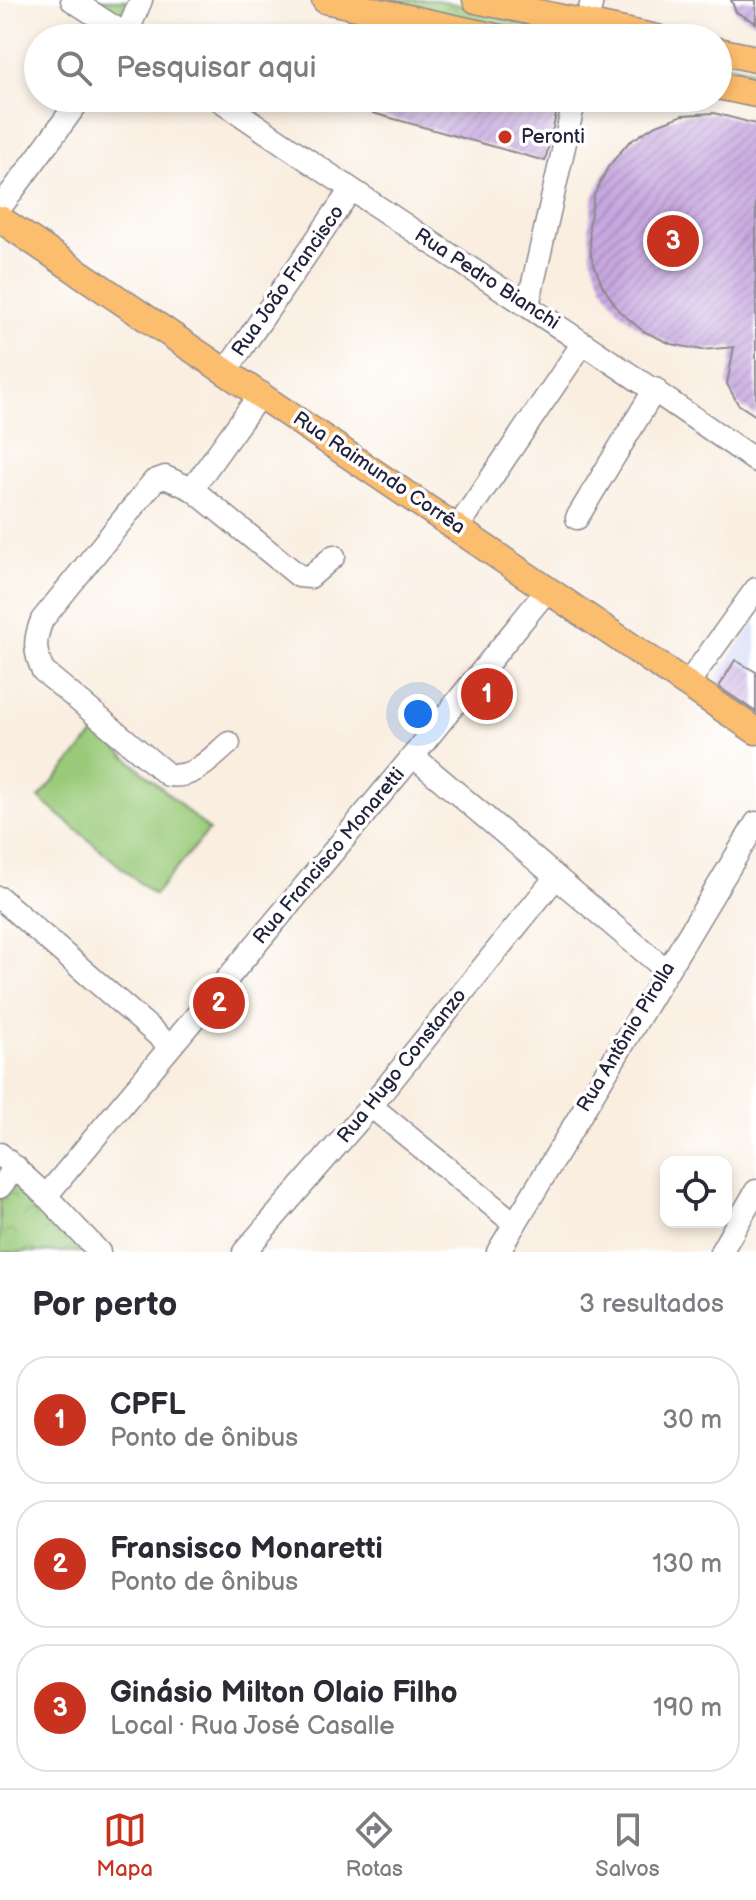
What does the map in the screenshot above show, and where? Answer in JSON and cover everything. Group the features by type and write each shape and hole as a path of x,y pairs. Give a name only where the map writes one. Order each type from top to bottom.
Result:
{"main road":[{"path":"325,0 436,24"},
{"path":"476,0 589,12 620,24"},
{"path":"732,54 756,59"},
{"path":"732,89 756,94"},
{"name":"Rua Raimundo Corrêa","path":"0,219 756,731"}],"street":[{"path":"72,0 108,24"},
{"path":"133,24 141,0"},
{"path":"0,208 71,112"},
{"name":"Rua Pedro Bianchi","path":"237,112 350,191 655,389 756,461"},
{"path":"528,305 572,112"},
{"name":"Rua João Francisco","path":"226,371 350,191"},
{"path":"458,527 583,343"},
{"path":"577,518 655,389"},
{"path":"192,489 261,393"},
{"path":"229,743 194,773 181,777 168,775 43,671 35,654 35,637 42,620 154,481 174,478 192,489 299,576 310,577 334,556"},
{"name":"Rua Francisco Monaretti","path":"46,1196 548,589"},
{"path":"688,683 756,589"},
{"path":"413,756 666,970"},
{"name":"Rua Antônio Pirolla","path":"498,1252 756,823"},
{"name":"Rua Hugo Constanzo","path":"244,1252 371,1106 556,877"},
{"path":"0,898 169,1045"},
{"path":"371,1106 515,1224"},
{"path":"0,1187 8,1161 99,1252"},
{"path":"721,1252 756,1191"}],"shaded area":[{"path":"756,620 756,709 714,682"}],"green space":[{"path":"85,0 128,0 117,17"},
{"path":"382,0 437,0 545,24 491,24"},
{"path":"732,66 756,71 756,82 732,77"},
{"path":"97,731 209,830 154,895 39,798"},
{"path":"13,1184 23,1186 85,1252 0,1252 0,1195"}],"building":[{"path":"731,0 756,0 756,23 736,12"},
{"name":"Peronti","path":"373,112 557,112 545,161"},
{"path":"714,113 756,124 756,416 738,404 727,384 734,347 702,350 671,344 643,331 619,311 602,285 591,256 589,225 594,195 608,167 628,143 654,126 683,115"},
{"path":"735,660 756,672 756,712 719,687"}],"place":[{"name":"Peronti","path":"505,137"},
{"name":"Ginásio Milton Olaio Filho","path":"673,241"},
{"name":"CPFL","path":"487,694"},
{"name":"Fransisco Monaretti","path":"219,1003"}]}
